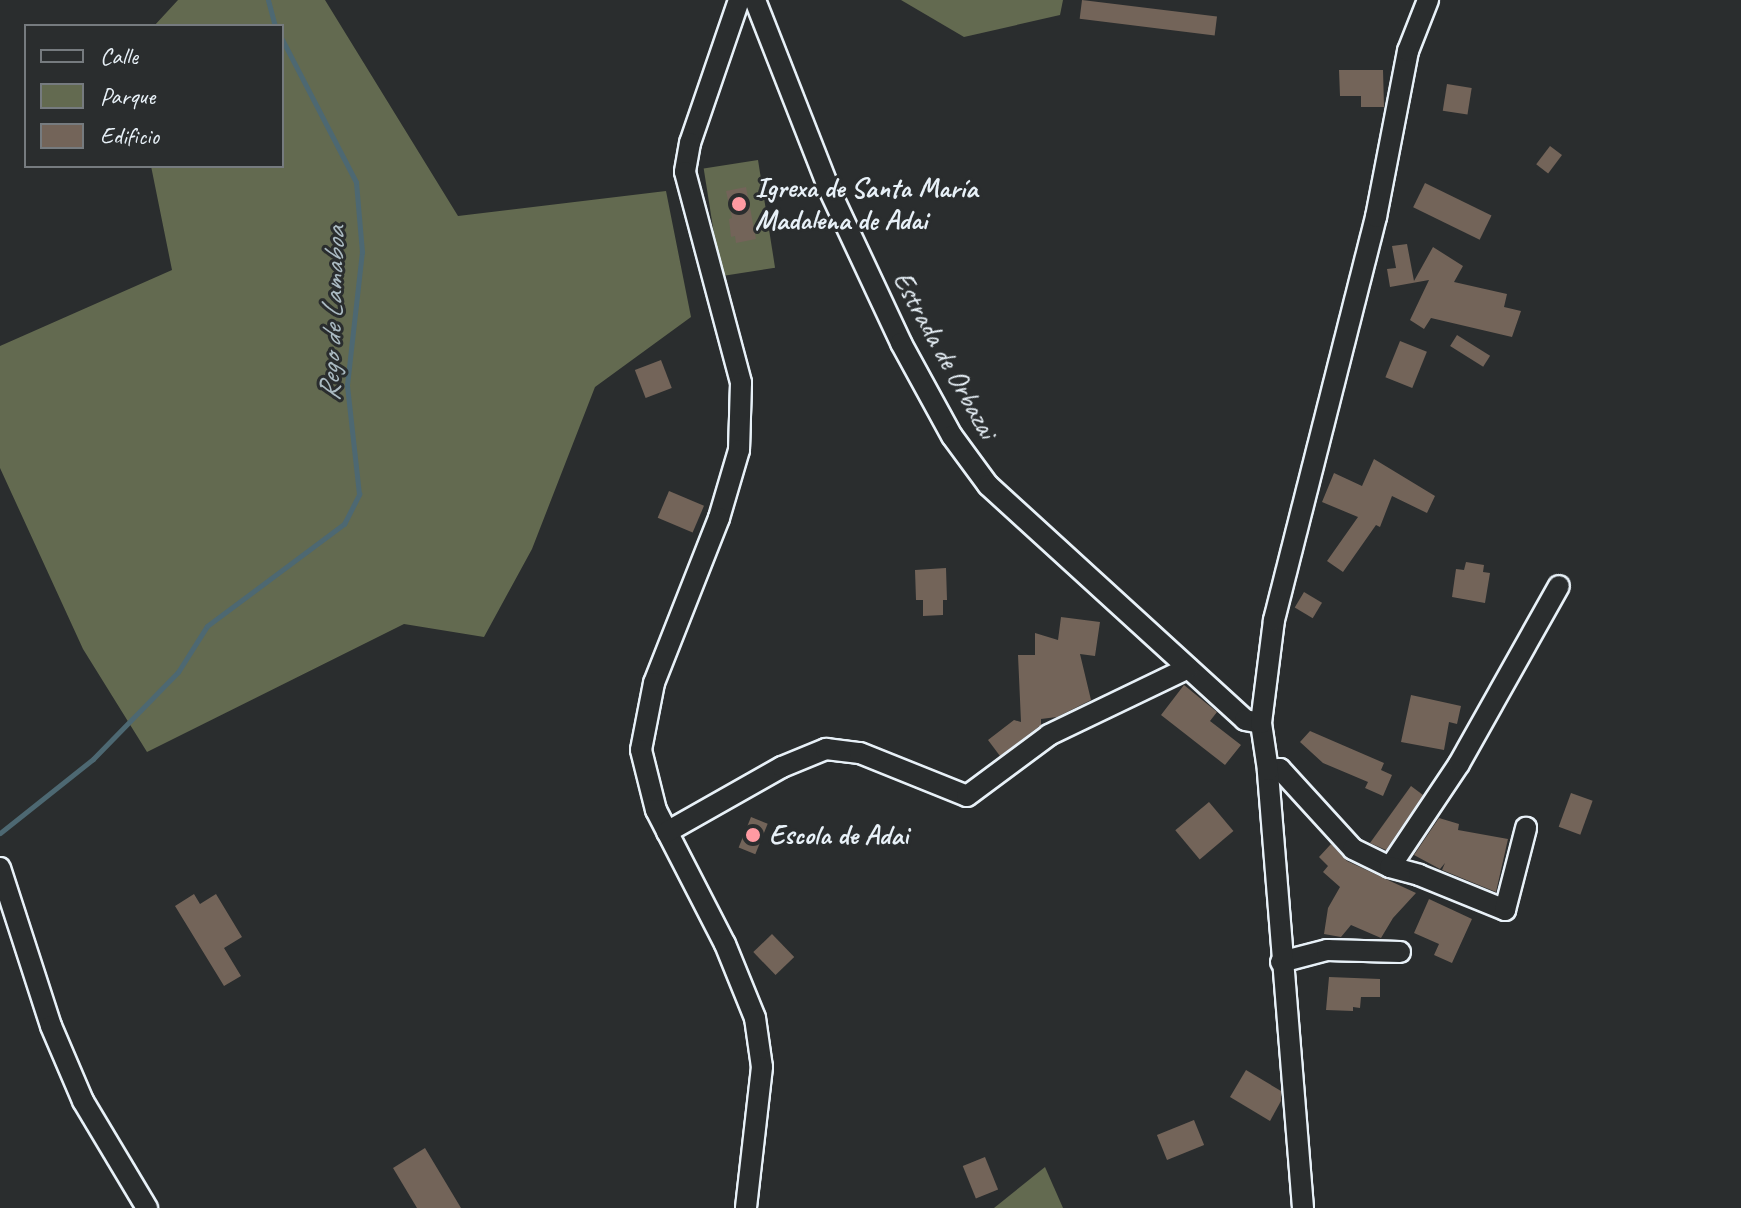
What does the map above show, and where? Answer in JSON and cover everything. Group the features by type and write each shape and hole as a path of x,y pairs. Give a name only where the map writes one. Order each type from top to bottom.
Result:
{"street":[{"path":"1303,1208 1262,714 1274,620 1376,217 1408,51 1428,0"},
{"path":"746,1208 762,1067 755,1018 725,944 656,810 641,750 664,653 719,518 739,450 741,383 685,172 690,143 736,10 758,6"},
{"name":"Estrada de Orbazai","path":"758,6 829,189 901,343 952,436 988,485 1245,720 1262,714"},
{"path":"1390,867 1459,764 1559,586"},
{"path":"667,832 782,767 826,749 860,753 945,790 967,796 1049,735 1188,668"},
{"path":"1268,770 1280,769 1353,849 1390,867 1419,875 1505,910 1526,828"},
{"path":"0,868 51,1026 83,1101 147,1208"},
{"path":"1281,962 1327,950 1400,952"}],"green space":[{"path":"178,0 325,0 458,216 666,191 691,317 595,387 532,549 484,637 404,624 147,752 83,649 0,468 0,346 172,270 151,168 284,168 284,24 156,24"},
{"path":"901,0 1063,0 1060,15 964,37"},
{"path":"758,160 775,268 721,276 704,169"},
{"path":"1045,1167 1063,1208 994,1208"}],"building":[{"path":"1082,0 1217,17 1215,35 1080,19"},
{"path":"1339,70 1383,70 1384,107 1361,107 1361,96 1340,96"},
{"path":"1447,84 1472,88 1467,115 1443,111"},
{"path":"1550,146 1562,155 1548,173 1536,164"},
{"path":"1425,183 1492,215 1480,240 1413,207"},
{"name":"Igrexa de Santa María Madalena de Adai","path":"746,187 756,239 736,243 735,236 731,237 729,219 732,218 726,191"},
{"path":"1407,244 1414,281 1433,247 1463,266 1454,282 1507,294 1504,307 1521,311 1512,337 1431,318 1424,329 1410,320 1429,280 1390,287 1387,269 1396,268 1392,246"},
{"path":"1457,335 1490,356 1483,367 1450,346"},
{"path":"1400,341 1427,352 1412,388 1385,377"},
{"path":"661,360 672,388 646,398 635,370"},
{"path":"1374,459 1435,496 1427,513 1392,496 1380,527 1376,525 1343,572 1327,561 1358,517 1322,502 1334,473 1362,486"},
{"path":"669,491 704,506 693,533 658,518"},
{"path":"1466,562 1484,565 1483,572 1490,573 1485,603 1452,597 1456,569 1464,570"},
{"path":"946,568 947,600 943,600 943,615 923,616 923,600 916,600 915,570"},
{"path":"1304,592 1322,603 1313,618 1295,607"},
{"path":"1061,617 1100,622 1095,656 1080,654 1091,700 1057,717 1041,719 1041,725 1000,756 988,740 1014,720 1021,722 1018,655 1035,655 1035,633 1058,640"},
{"path":"1184,685 1217,712 1210,721 1241,745 1225,765 1161,715"},
{"path":"1411,695 1461,706 1457,724 1449,722 1444,750 1401,742"},
{"path":"1310,731 1384,763 1381,770 1392,775 1383,796 1365,788 1368,782 1323,763 1300,742"},
{"path":"1411,786 1423,795 1386,850 1370,843"},
{"path":"1571,793 1593,801 1580,835 1559,827"},
{"path":"1209,802 1233,831 1200,859 1175,830"},
{"name":"Escola de Adai","path":"751,817 768,824 755,854 739,848"},
{"path":"1439,818 1459,824 1458,830 1508,839 1496,892 1442,870 1445,863 1440,869 1414,855"},
{"path":"1331,844 1347,861 1416,893 1393,918 1381,938 1351,925 1341,937 1324,934 1328,908 1340,887 1323,872 1328,866 1319,857"},
{"path":"194,894 200,904 216,894 242,937 224,948 241,976 224,986 175,906"},
{"path":"1429,899 1472,919 1452,963 1434,955 1439,944 1414,933"},
{"path":"772,934 794,957 776,975 753,952"},
{"path":"1329,977 1380,979 1380,997 1361,997 1360,1008 1353,1007 1353,1011 1326,1010"},
{"path":"1246,1070 1281,1091 1281,1101 1270,1121 1230,1097"},
{"path":"1194,1120 1204,1145 1167,1160 1157,1135"},
{"path":"425,1148 461,1208 417,1208 393,1168"},
{"path":"985,1157 998,1189 976,1198 963,1166"}],"waterway":[{"name":"Rego de Lamaboa","path":"268,0 274,24"},
{"name":"Rego de Lamaboa","path":"0,833 93,759 178,672 207,626 344,524 359,494 347,385 362,252 356,182 284,43"}],"place":[{"name":"Igrexa de Santa María Madalena de Adai","path":"739,204"},
{"name":"Escola de Adai","path":"753,835"}]}
